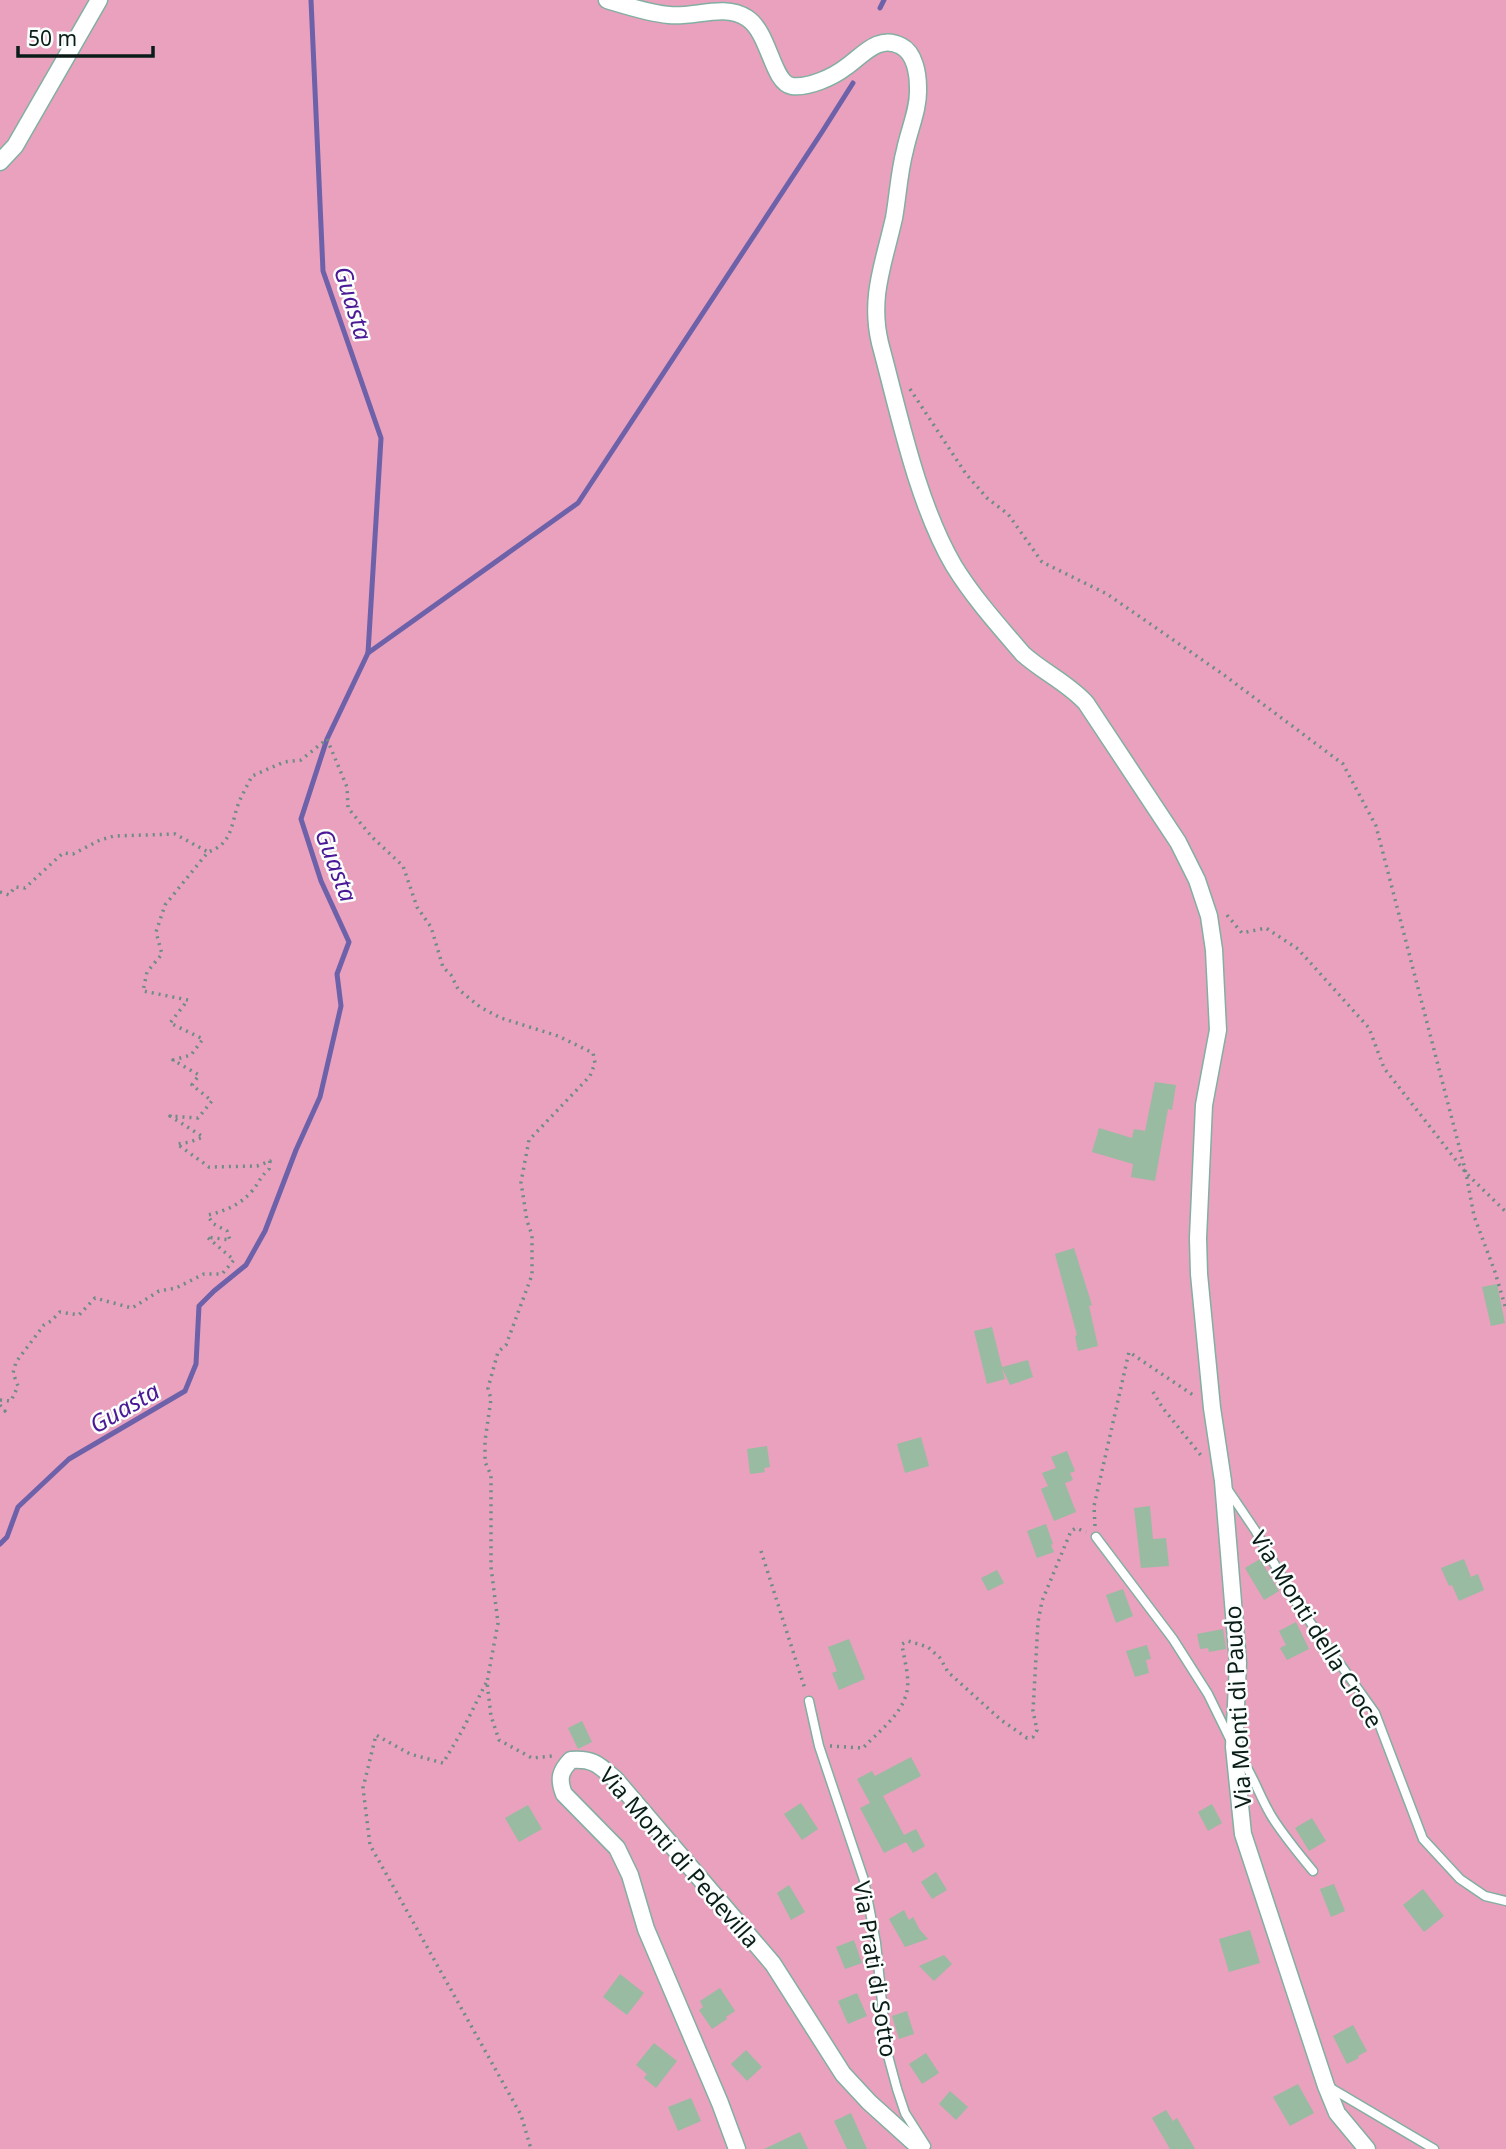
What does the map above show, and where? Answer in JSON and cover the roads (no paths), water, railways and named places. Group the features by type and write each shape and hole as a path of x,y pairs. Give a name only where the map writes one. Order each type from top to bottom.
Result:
{"street":[{"path":"0,162 15,146 99,0"},
{"name":"Via Monti di Paudo","path":"607,0 670,15 725,11 747,17 765,38 782,81 792,86 813,83 835,75 871,47 886,41 902,46 914,61 918,77 918,97 875,307 880,343 922,494 964,581 1023,654 1075,691 1086,703 1178,842 1198,880 1209,916 1219,1010 1218,1030 1204,1105 1199,1274 1212,1408 1223,1481 1238,1663 1234,1747 1243,1834 1337,2113 1367,2149"},
{"name":"Via Monti di Pedevilla","path":"737,2149 646,1929 630,1875 617,1848 564,1794 560,1783 562,1770 571,1760 584,1759 596,1763 616,1780 773,1964 843,2074 921,2149"}],"lane":[{"name":"Via Monti della Croce","path":"1223,1481 1298,1605 1375,1713 1423,1839 1460,1880 1485,1896 1506,1901"},
{"path":"1096,1536 1173,1639 1208,1694 1271,1816 1312,1871"},
{"name":"Via Prati di Sotto","path":"808,1701 819,1746 864,1880 876,1943 887,2052 905,2113 928,2149"},
{"path":"1326,2085 1434,2149"},
{"path":"900,2130 906,2149"}],"waterway":[{"name":"Guasta","path":"0,1544 7,1537 18,1507 69,1459 185,1391 196,1364 199,1306 246,1265 265,1231 320,1097 341,1006 337,974 349,942 321,881 301,819 327,739 368,653 381,438 323,271 311,0"},
{"path":"880,8 884,0"},
{"path":"368,653 578,503 853,83"}]}
